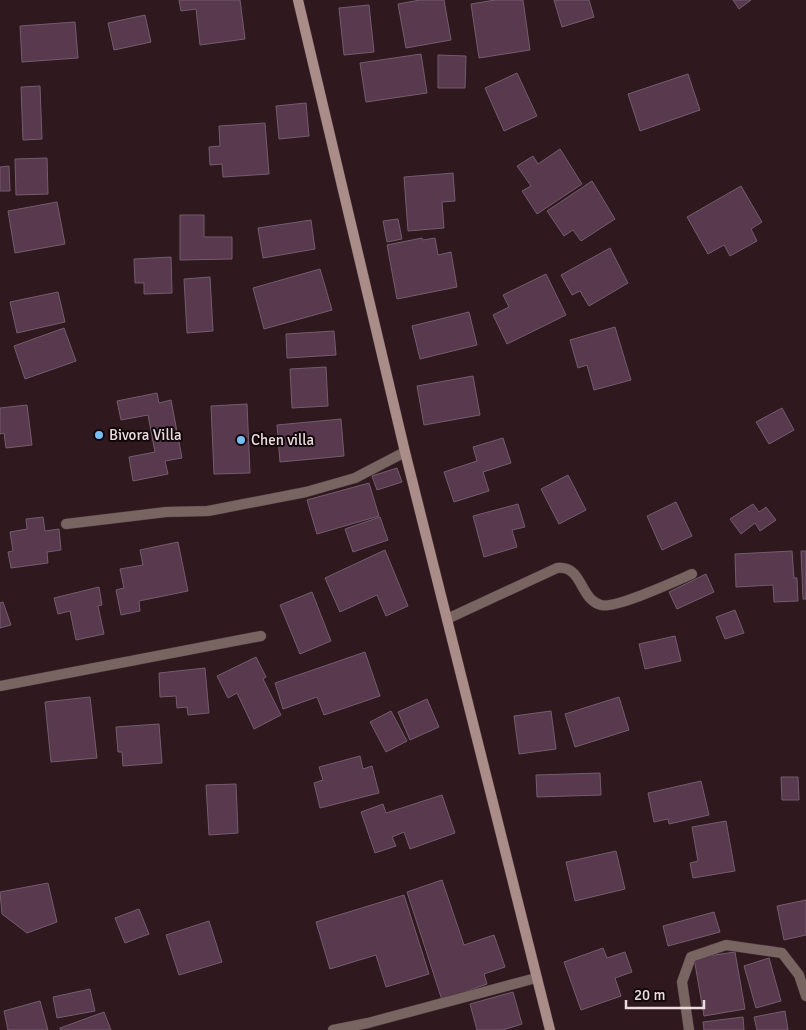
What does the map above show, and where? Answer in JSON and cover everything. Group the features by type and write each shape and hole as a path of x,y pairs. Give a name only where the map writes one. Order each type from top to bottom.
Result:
{"street":[{"path":"298,0 405,452 550,1030"},
{"path":"66,524 166,512 208,511 306,492 355,478 405,452"},
{"path":"447,619 557,568 564,567 572,570 591,600 602,606 616,604 692,574"},
{"path":"0,686 261,636"},
{"path":"689,1030 682,982 691,957 726,945 782,953 799,975 806,996"},
{"path":"333,1030 368,1023 536,978"}],"building":[{"path":"179,0 240,0 245,39 200,45 196,9 181,11"},
{"path":"420,0 444,0 451,40 406,48 398,4"},
{"path":"495,0 523,0 530,50 479,58 471,4"},
{"path":"554,0 589,0 594,17 562,27"},
{"path":"733,0 751,0 739,9"},
{"path":"369,5 374,52 344,55 339,8"},
{"path":"145,15 151,42 114,50 108,23"},
{"path":"75,22 78,58 22,62 20,26"},
{"path":"421,54 427,93 366,102 360,63"},
{"path":"438,55 466,56 465,88 438,88"},
{"path":"517,73 537,116 504,131 485,88"},
{"path":"688,74 700,110 640,131 628,94"},
{"path":"40,86 42,139 23,140 21,87"},
{"path":"306,103 309,136 279,139 276,106"},
{"path":"265,123 269,174 223,177 222,164 210,165 209,147 220,146 219,126"},
{"path":"560,149 582,184 537,214 522,191 531,186 517,166 533,156 538,164"},
{"path":"47,158 48,194 16,195 15,159"},
{"path":"9,166 10,191 0,191 0,167"},
{"path":"453,173 455,201 442,202 444,228 408,231 404,177"},
{"path":"592,181 615,219 581,241 573,230 564,236 547,211"},
{"path":"741,186 762,222 751,229 757,241 730,256 724,245 708,254 687,217"},
{"path":"57,202 65,244 15,253 8,211"},
{"path":"180,215 204,215 204,237 232,237 232,259 180,260"},
{"path":"398,219 402,239 387,242 383,221"},
{"path":"311,220 315,249 263,258 258,228"},
{"path":"422,238 423,240 435,238 438,255 451,252 457,287 397,299 387,245"},
{"path":"610,248 628,283 589,306 580,291 572,295 561,275"},
{"path":"171,257 172,293 144,294 144,283 135,283 134,259"},
{"path":"320,269 332,310 264,329 253,288"},
{"path":"546,274 566,315 507,344 493,315 509,307 503,295"},
{"path":"210,277 213,331 187,333 184,279"},
{"path":"58,292 65,322 17,333 10,302"},
{"path":"469,312 477,345 420,359 412,326"},
{"path":"615,327 631,380 594,390 587,365 578,368 570,340"},
{"path":"64,328 76,361 25,379 14,346"},
{"path":"334,331 336,355 287,358 286,334"},
{"path":"326,367 328,406 292,408 290,369"},
{"path":"473,376 480,415 424,425 417,386"},
{"path":"157,393 159,403 171,400 182,458 165,461 168,474 133,481 129,457 155,452 148,415 121,420 117,401"},
{"path":"247,404 250,473 214,474 211,406"},
{"path":"27,405 32,445 6,448 4,433 0,434 0,408"},
{"path":"782,408 794,430 769,444 756,422"},
{"path":"341,419 344,456 280,462 277,425"},
{"path":"503,438 511,463 483,472 489,491 454,502 444,472 477,461 473,447"},
{"path":"397,468 402,482 377,490 372,476"},
{"path":"568,475 586,510 559,524 541,489"},
{"path":"369,483 379,516 317,534 307,500"},
{"path":"676,502 692,536 662,550 647,516"},
{"path":"518,504 525,527 512,530 517,547 484,557 473,516"},
{"path":"753,504 759,512 766,507 776,520 760,531 755,523 741,534 730,519"},
{"path":"43,517 45,531 59,529 61,550 47,552 48,563 11,568 8,552 13,551 10,532 27,529 26,519"},
{"path":"380,517 388,540 353,552 345,529"},
{"path":"178,542 188,591 139,601 140,611 121,615 116,590 124,588 120,569 143,565 140,550"},
{"path":"385,550 408,606 386,616 377,595 340,612 325,578"},
{"path":"792,551 794,578 797,578 798,601 774,602 773,585 736,587 735,554"},
{"path":"801,551 806,551 806,599 803,599"},
{"path":"706,574 714,592 677,609 669,592"},
{"path":"99,587 102,605 98,606 104,634 76,640 70,611 58,614 54,598"},
{"path":"312,592 331,641 300,654 280,605"},
{"path":"3,602 11,625 0,628 0,603"},
{"path":"735,610 744,633 725,639 716,617"},
{"path":"675,636 681,661 645,669 639,644"},
{"path":"365,652 380,696 324,715 317,697 283,709 275,683"},
{"path":"256,657 266,677 263,679 281,715 254,729 237,693 228,698 217,676"},
{"path":"205,668 209,713 188,715 187,707 177,708 176,696 160,697 159,673"},
{"path":"90,697 97,758 51,762 45,702"},
{"path":"619,697 629,730 575,747 565,714"},
{"path":"427,699 439,727 410,740 398,712"},
{"path":"391,711 407,741 386,752 370,722"},
{"path":"551,711 556,749 519,754 514,716"},
{"path":"159,724 162,763 123,766 122,752 118,752 116,727"},
{"path":"360,756 363,769 372,766 379,793 320,808 314,783 323,780 319,767"},
{"path":"600,773 601,795 537,797 536,775"},
{"path":"781,777 798,777 799,800 782,800"},
{"path":"701,781 709,815 669,824 668,819 654,822 648,793"},
{"path":"236,784 238,833 209,835 206,785"},
{"path":"442,795 455,833 410,849 404,832 392,837 396,846 375,853 361,812 383,804 386,813"},
{"path":"726,821 735,871 693,878 690,863 698,861 692,827"},
{"path":"616,851 625,889 575,901 566,862"},
{"path":"442,880 464,945 494,935 505,967 484,974 487,984 442,1000 407,892"},
{"path":"48,883 57,922 27,933 2,914 0,892"},
{"path":"404,895 429,974 386,987 376,955 330,969 316,922"},
{"path":"806,900 806,935 784,940 777,906"},
{"path":"139,909 149,934 125,943 115,918"},
{"path":"714,912 720,932 668,946 663,926"},
{"path":"209,921 222,962 179,975 166,935"},
{"path":"603,948 607,958 625,952 632,972 615,978 621,996 581,1010 564,962"},
{"path":"735,952 745,1009 704,1016 694,958"},
{"path":"769,958 781,1001 756,1008 744,966"},
{"path":"90,989 95,1011 57,1018 53,997"},
{"path":"513,992 522,1024 503,1030 477,1030 470,1004"},
{"path":"40,1001 48,1030 8,1030 4,1011"},
{"path":"785,1011 788,1030 757,1030 754,1017"},
{"path":"104,1012 111,1030 60,1030 60,1028"},
{"path":"743,1017 744,1030 704,1030 703,1022"}],"place":[{"name":"Bivora Villa","path":"99,435"},
{"name":"Chen villa","path":"241,440"}]}
